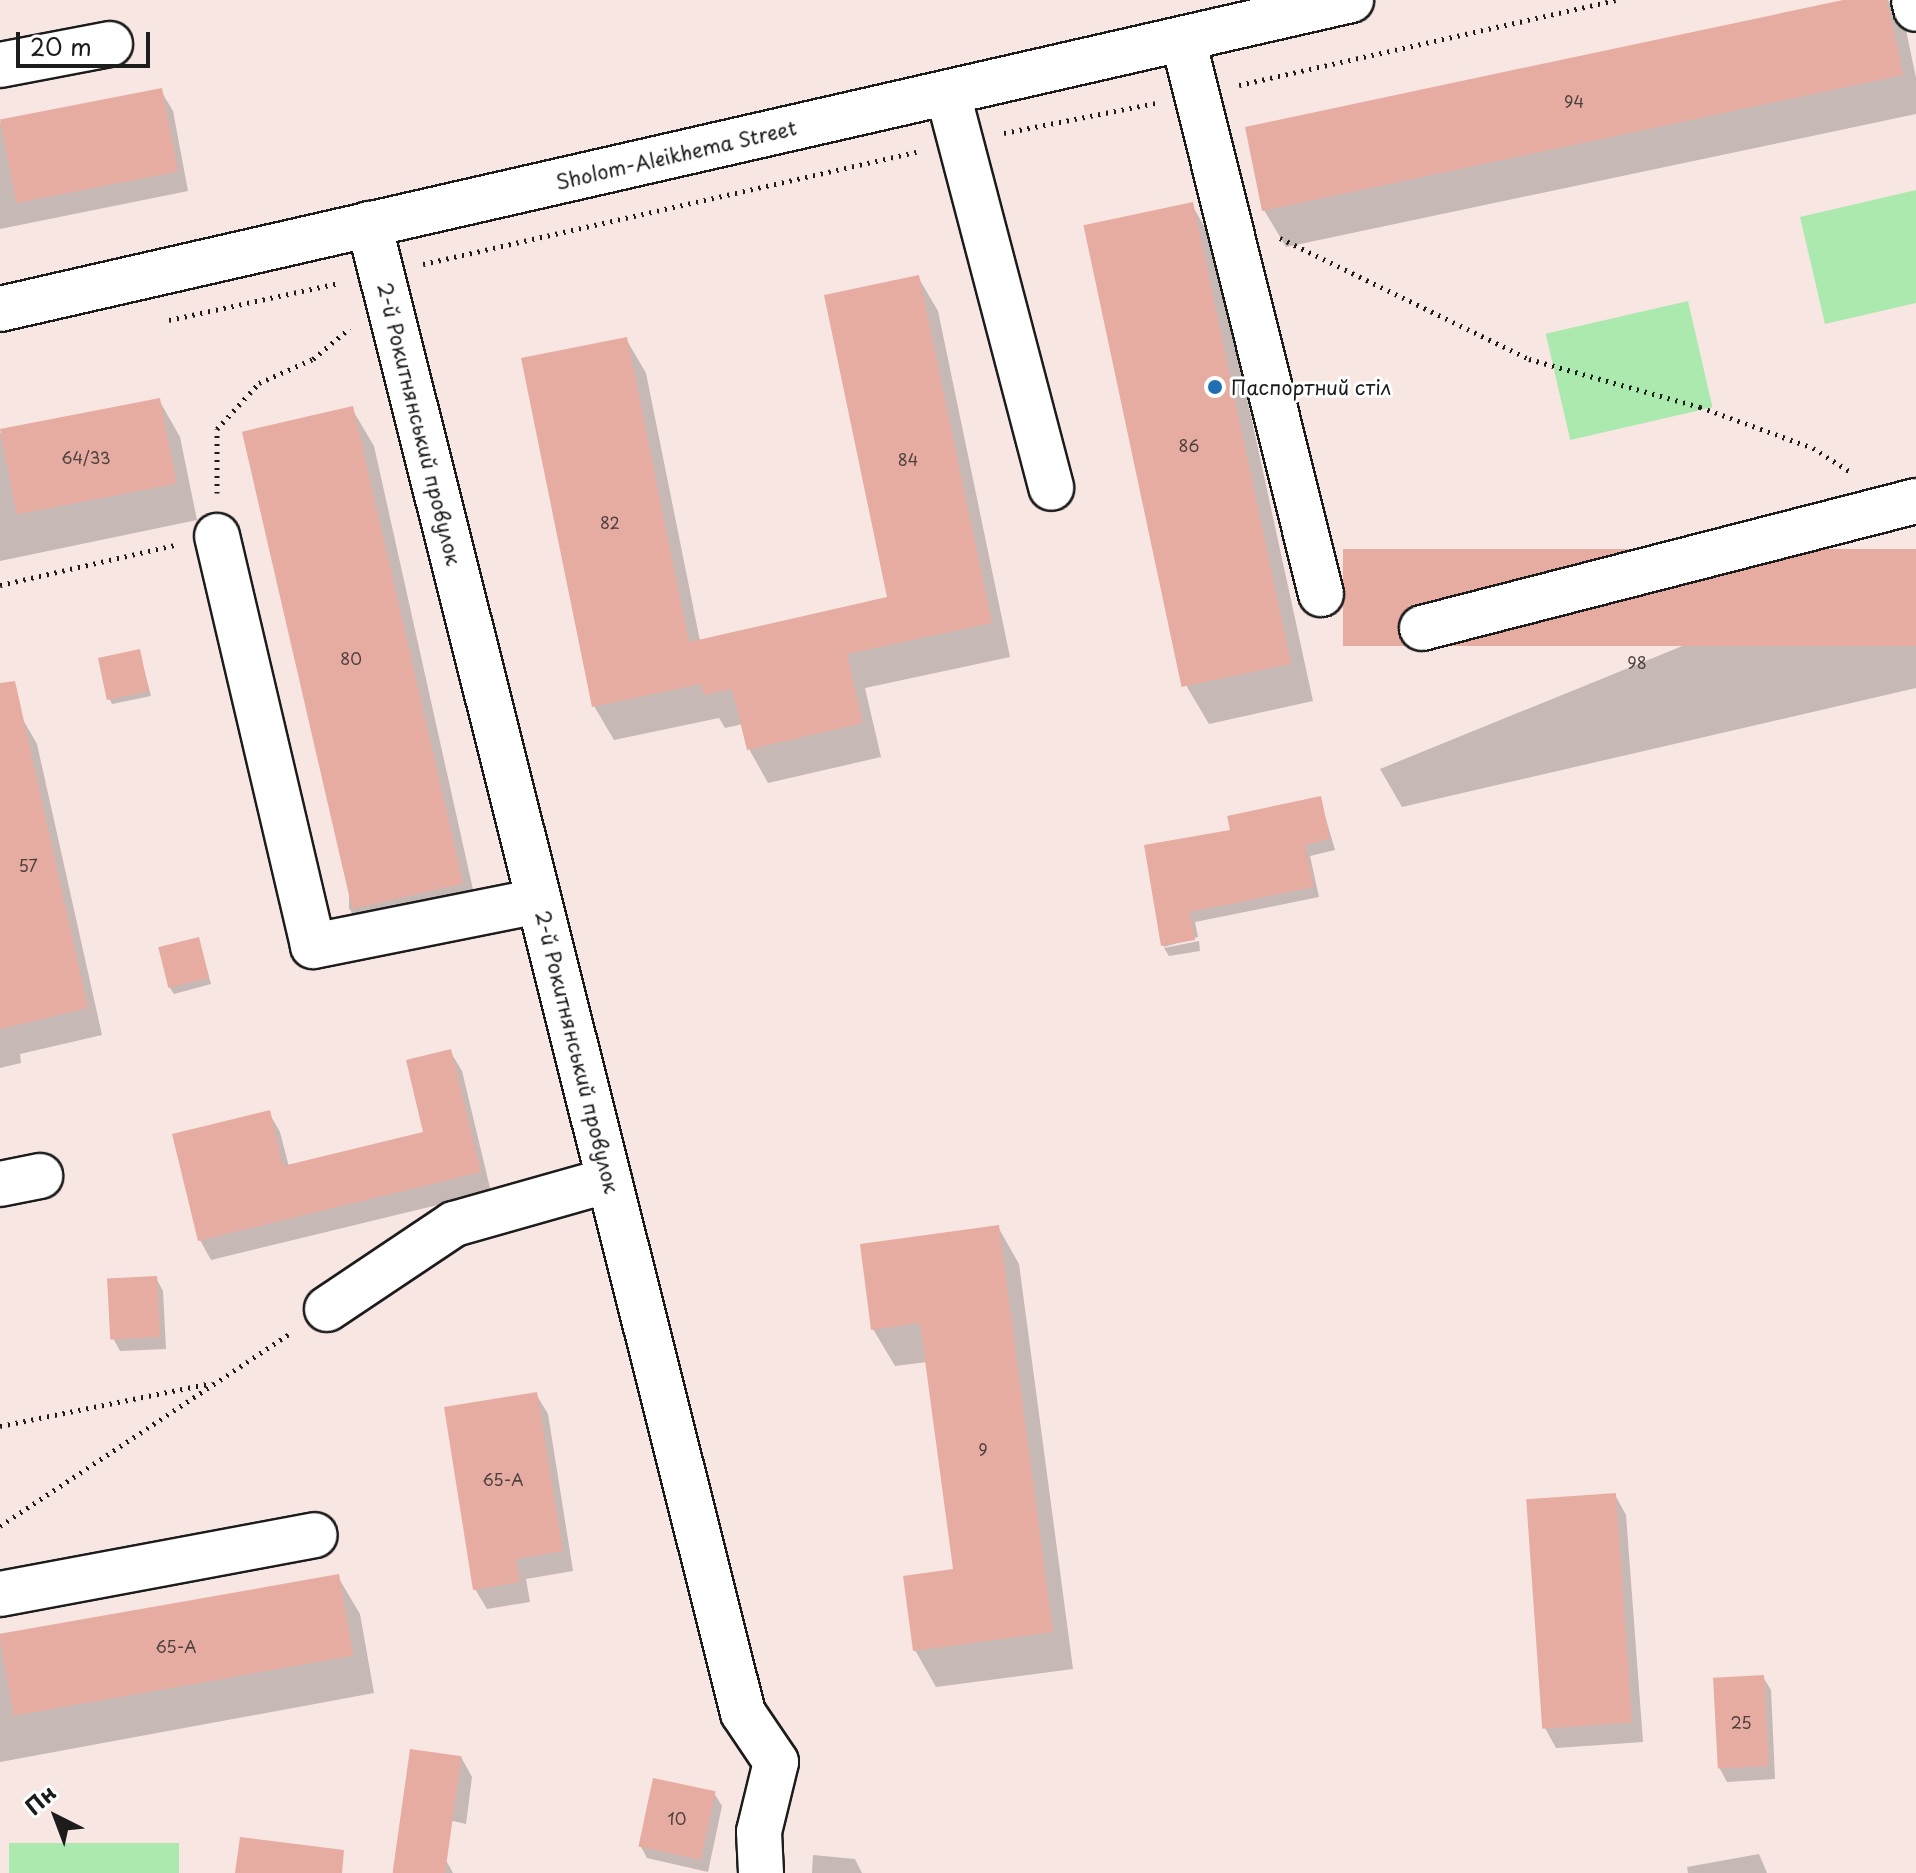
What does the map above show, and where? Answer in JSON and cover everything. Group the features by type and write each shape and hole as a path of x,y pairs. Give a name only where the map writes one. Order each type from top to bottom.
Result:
{"street":[{"name":"Sholom-Aleikhema Street","path":"0,309 1351,0"},
{"path":"1914,0 1916,9"},
{"path":"1183,39 1321,594"},
{"path":"0,65 110,44"},
{"path":"948,94 1051,488"},
{"name":"2-й Рокитнянський провулок","path":"369,224 743,1713 776,1762 759,1832 761,1873"},
{"path":"1422,628 1908,503"},
{"path":"217,536 313,946 539,901"},
{"path":"327,1309 454,1224 609,1180"},
{"path":"0,1594 315,1535"}],"path":[{"path":"153,324 384,286 960,143 1197,94 1616,0"},
{"path":"1226,214 1529,359 1700,407 1813,448 1908,503"},
{"path":"0,585 217,536 217,429 259,383 313,359 384,286"},
{"path":"0,1526 327,1309"},
{"path":"0,1426 217,1382"}],"green space":[{"path":"1916,190 1916,303 1825,324 1800,217"},
{"path":"1688,301 1713,407 1570,440 1546,334"},
{"path":"9,1843 179,1843 179,1873 9,1873"}],"building":[{"path":"1843,0 1887,0 1903,75 1262,211 1245,127"},
{"path":"162,88 178,171 16,203 0,119"},
{"path":"1193,202 1291,664 1182,687 1083,225"},
{"path":"919,275 992,623 847,654 863,723 747,750 732,689 704,695 701,684 592,707 521,358 627,337 689,642 887,597 824,295"},
{"path":"160,398 177,483 17,515 0,429"},
{"path":"353,406 463,883 352,909 242,432"},
{"path":"1343,549 1916,549 1916,646 1343,646"},
{"path":"140,649 149,691 107,700 98,658"},
{"path":"15,681 88,1008 0,1029 0,683"},
{"path":"1321,796 1330,839 1305,845 1314,887 1190,912 1195,940 1161,946 1144,845 1230,830 1227,816"},
{"path":"199,937 209,978 168,988 158,947"},
{"path":"451,1049 481,1172 198,1241 172,1134 270,1110 283,1166 423,1132 406,1060"},
{"path":"999,1225 1053,1632 913,1651 903,1576 953,1569 920,1323 871,1330 860,1244"},
{"path":"157,1276 160,1337 110,1340 107,1279"},
{"path":"537,1392 563,1551 516,1559 520,1582 473,1590 444,1407"},
{"path":"1616,1493 1632,1722 1542,1729 1526,1499"},
{"path":"339,1574 353,1656 14,1716 0,1634"},
{"path":"1764,1675 1769,1766 1718,1769 1713,1678"},
{"path":"410,1749 461,1756 445,1873 393,1873"},
{"path":"653,1778 716,1791 701,1860 638,1846"},
{"path":"240,1837 344,1850 342,1873 235,1873"}],"place":[{"name":"Паспортний стіл","path":"1215,387"}]}
